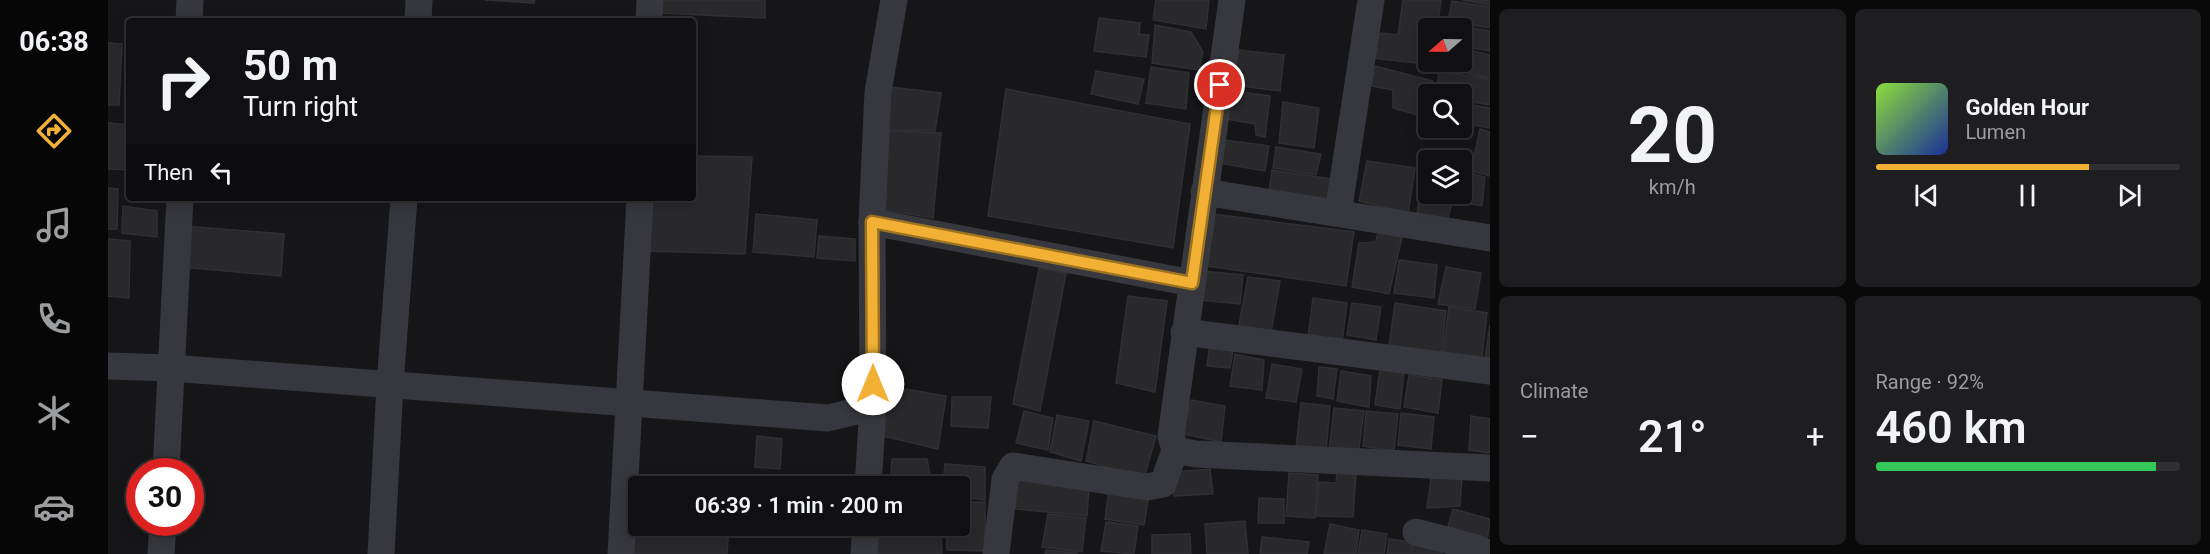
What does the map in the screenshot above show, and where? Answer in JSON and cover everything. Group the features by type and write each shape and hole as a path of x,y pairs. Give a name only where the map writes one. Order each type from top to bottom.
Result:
{"street":[{"path":"189,18 190,0"},
{"path":"649,18 650,0"},
{"path":"869,476 873,407 872,222 878,92 894,0"},
{"path":"996,554 1005,479 1013,466 1146,487 1162,484 1175,450 1171,436 1184,332 1233,0"},
{"path":"1338,213 1371,0"},
{"path":"1204,192 1490,238"},
{"path":"167,458 180,201"},
{"path":"381,554 390,385 404,201"},
{"path":"621,554 640,201"},
{"path":"872,222 1192,283"},
{"path":"1184,332 1490,371"},
{"path":"108,366 171,368 828,418 873,407"},
{"path":"1175,450 1196,454 1490,468"},
{"path":"1416,532 1477,548 1488,554"},
{"path":"161,554 162,536"},
{"path":"864,554 865,536"}],"building":[{"path":"485,0 535,0 534,3"},
{"path":"661,0 765,0 765,18 660,13"},
{"path":"1156,0 1209,0 1206,29 1153,20"},
{"path":"1403,0 1441,0 1438,18 1418,18 1418,63 1373,58 1380,33 1398,35"},
{"path":"1462,0 1490,0 1490,5"},
{"path":"1452,1 1490,7 1490,28 1472,25 1472,18 1449,18"},
{"path":"1099,18 1140,23 1139,34 1149,35 1146,57 1094,51"},
{"path":"1155,25 1191,32 1203,52 1199,70 1152,63"},
{"path":"1472,28 1490,31 1490,51 1472,48"},
{"path":"108,43 122,44 119,105 108,105"},
{"path":"1239,50 1284,55 1280,91 1235,85"},
{"path":"1472,51 1490,55 1490,78 1457,72 1472,72"},
{"path":"1375,66 1433,81 1433,84 1418,84 1418,115 1393,108 1393,90 1371,86"},
{"path":"1151,67 1189,73 1186,109 1146,103"},
{"path":"1096,71 1144,79 1138,104 1091,94"},
{"path":"1439,72 1490,79 1490,105 1472,102 1472,84 1437,84"},
{"path":"890,87 941,93 935,131 888,130"},
{"path":"1006,89 1190,124 1173,248 988,216"},
{"path":"1229,90 1270,96 1265,137 1256,135 1255,124 1226,119"},
{"path":"1283,102 1319,108 1314,148 1279,143"},
{"path":"1472,105 1490,108 1490,128 1472,125"},
{"path":"108,123 126,125 126,170 108,169"},
{"path":"1480,129 1490,132 1490,176 1472,171"},
{"path":"885,131 941,133 933,218 879,209"},
{"path":"1217,139 1269,146 1265,171 1213,162"},
{"path":"1276,147 1321,154 1316,175 1273,168"},
{"path":"696,156 752,157 745,254 648,251 651,201 696,201"},
{"path":"1367,161 1415,168 1408,213 1359,201"},
{"path":"1272,170 1330,179 1327,202 1269,192"},
{"path":"1472,174 1485,177 1482,206 1470,204 1472,204"},
{"path":"108,188 118,189 117,229 108,229"},
{"path":"1418,204 1451,204 1448,219 1417,213"},
{"path":"123,206 157,211 157,237 122,233"},
{"path":"756,214 817,220 814,257 753,252"},
{"path":"1213,214 1354,232 1346,286 1207,266"},
{"path":"184,226 284,234 281,276 182,267"},
{"path":"1378,232 1402,237 1389,294 1352,287 1359,243 1376,242"},
{"path":"819,236 855,239 855,261 817,258"},
{"path":"108,239 130,241 129,298 108,296"},
{"path":"1399,260 1437,265 1434,298 1394,293"},
{"path":"1446,267 1481,273 1475,309 1438,304"},
{"path":"1039,268 1066,273 1040,411 1013,404"},
{"path":"1203,271 1243,275 1240,304 1200,300"},
{"path":"1248,277 1280,281 1270,338 1238,330"},
{"path":"1128,296 1167,301 1155,392 1116,383"},
{"path":"1313,298 1347,303 1342,342 1308,337"},
{"path":"1352,303 1381,307 1376,340 1347,335"},
{"path":"1395,303 1446,311 1441,355 1389,346"},
{"path":"1449,307 1487,313 1481,366 1442,359"},
{"path":"1490,325 1490,358 1485,357"},
{"path":"1210,342 1234,345 1230,368 1207,366"},
{"path":"1235,354 1264,360 1262,390 1230,386"},
{"path":"1272,364 1302,369 1296,402 1266,398"},
{"path":"1319,367 1337,369 1333,399 1317,396"},
{"path":"1380,369 1404,372 1400,409 1375,405"},
{"path":"1341,371 1371,376 1369,407 1337,401"},
{"path":"1409,375 1442,380 1438,413 1404,407"},
{"path":"894,387 946,396 938,449 883,436"},
{"path":"952,397 991,397 988,428 951,426"},
{"path":"1191,400 1225,406 1221,442 1183,434"},
{"path":"1301,403 1330,406 1326,451 1296,447"},
{"path":"1334,408 1364,411 1358,455 1329,451"},
{"path":"1024,411 1053,418 1048,450 1016,443"},
{"path":"1366,411 1398,414 1394,451 1363,446"},
{"path":"1401,413 1434,417 1431,449 1398,445"},
{"path":"1057,415 1089,421 1081,461 1050,452"},
{"path":"1471,416 1490,419 1490,453 1469,450"},
{"path":"1094,421 1156,436 1144,478 1086,461"},
{"path":"757,436 782,439 780,469 755,467"},
{"path":"892,459 927,459 930,475 935,476 891,476"},
{"path":"945,464 985,467 985,500 970,498 970,476 944,476"},
{"path":"1210,469 1213,494 1174,496 1174,472"},
{"path":"1337,472 1356,474 1353,517 1316,516 1319,482 1336,483"},
{"path":"1432,472 1462,475 1460,506 1427,508"},
{"path":"1289,473 1318,475 1315,518 1286,516"},
{"path":"1019,478 1089,488 1087,516 1015,509"},
{"path":"1109,490 1149,495 1144,525 1105,519"},
{"path":"1259,498 1284,499 1284,523 1258,523"},
{"path":"970,502 985,502 985,551 947,550 946,536 970,536"},
{"path":"1453,509 1490,519 1487,541 1447,530"},
{"path":"628,514 628,536 728,536 727,554 625,554"},
{"path":"1048,514 1086,518 1082,552 1042,547"},
{"path":"1245,521 1248,554 1207,554 1205,524"},
{"path":"1106,522 1138,526 1134,554 1101,551"},
{"path":"1330,524 1359,530 1356,554 1324,554"},
{"path":"1362,530 1387,534 1384,554 1358,554"},
{"path":"1190,534 1191,554 1152,554 1152,535"},
{"path":"874,536 941,536 942,554 873,554"},
{"path":"1262,537 1309,542 1307,554 1260,554"},
{"path":"1389,539 1412,542 1410,554 1387,554"},
{"path":"1413,545 1442,549 1442,554 1411,554"},
{"path":"1046,550 1078,553 1045,554"}],"route":[{"path":"873,384 872,222 1192,283 1220,85"}]}
